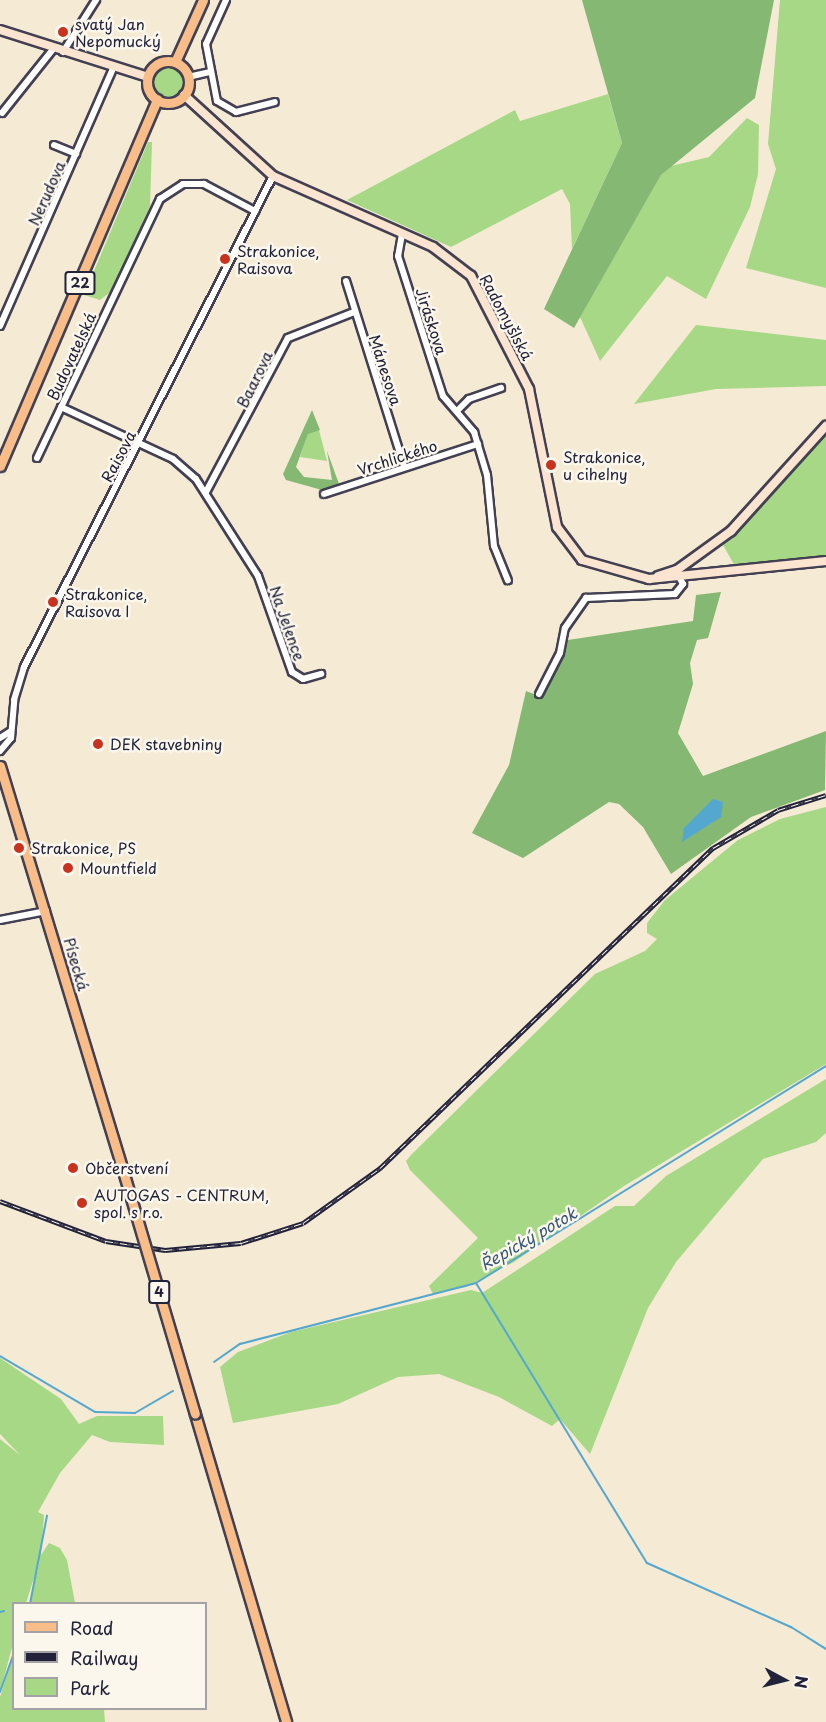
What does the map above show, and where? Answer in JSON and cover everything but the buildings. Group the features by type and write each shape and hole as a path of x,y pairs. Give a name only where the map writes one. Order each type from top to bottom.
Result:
{"main road":[{"path":"175,62 203,0"},
{"path":"0,30 113,69 148,77"},
{"path":"148,77 157,99 174,102 184,95 188,77 175,62"},
{"path":"148,77 158,64 175,62"},
{"name":"Radomyšlská","path":"184,95 273,176 455,260 493,315 529,389 557,527 568,547 591,566 649,579 682,579 826,561"},
{"name":"22","path":"0,466 157,99"},
{"path":"649,579 677,570 747,516 826,426"},
{"name":"Písecká","path":"0,765 42,912 123,1171 286,1722"}],"street":[{"path":"2,113 59,50 96,0"},
{"path":"226,0 206,44 210,72 223,108 236,112 275,102"},
{"name":"Nerudova","path":"0,326 113,69"},
{"path":"188,77 210,72"},
{"path":"54,145 76,154"},
{"name":"Raisova","path":"0,751 11,731 24,667 273,176"},
{"name":"Budovatelská","path":"37,458 167,193 183,184 204,184 255,211"},
{"name":"Jiráskova","path":"402,234 398,256 443,396 472,427 478,444 494,546 508,580"},
{"name":"Mánesova","path":"346,281 404,466"},
{"name":"Baarova","path":"206,492 288,338 354,312"},
{"path":"457,411 469,399 501,388"},
{"name":"Na Jelence","path":"61,407 139,442 181,465 206,492 262,583 292,672 303,679 321,674"},
{"name":"Vrchlického","path":"324,494 404,466 478,444"},
{"path":"539,694 560,653 565,628 586,598 675,594 682,579 677,570"},
{"path":"0,738 11,731"},
{"path":"0,920 42,912"}],"green space":[{"path":"582,0 774,0 755,98 661,175 574,328 544,309 622,143"},
{"path":"780,0 826,0 826,288 746,268 776,169 768,144"},
{"path":"168,67 179,71 183,82 179,93 168,97 157,93 153,82 157,71"},
{"path":"608,94 622,143 572,249 570,204 562,189 451,247 347,200 515,110 520,121"},
{"path":"747,118 759,125 758,174 750,207 706,299 667,276 600,361 580,317 661,175 671,166 709,157"},
{"path":"148,142 152,142 150,206 113,290 100,300 84,295"},
{"path":"696,325 826,340 826,386 716,389 634,404"},
{"path":"312,410 320,430 308,434 296,467 304,477 332,480 327,451 339,484 322,490 286,480 283,474"},
{"path":"319,430 327,461 300,457 308,433"},
{"path":"826,435 826,555 735,566 723,545"},
{"path":"721,592 708,638 697,640 690,663 693,684 678,733 703,776 826,731 825,790 751,817 671,874 643,827 619,804 609,802 523,858 472,833 509,765 526,691 542,697 568,640 693,621 696,595"},
{"path":"826,807 826,1064 624,1186 514,1262 466,1287 433,1294 429,1286 478,1238 410,1170 406,1161 595,974 645,951 657,939 647,933 647,923 665,900 738,840 780,819"},
{"path":"826,1079 826,1133 816,1142 763,1159 676,1262 648,1308 590,1454 560,1419 552,1426 499,1397 439,1374 398,1377 338,1404 233,1423 220,1367 238,1352 291,1332 471,1290 482,1293 615,1206 634,1206 666,1176"},
{"path":"0,1358 61,1399 79,1424 97,1416 163,1416 164,1445 110,1442 92,1435 60,1473 38,1512 44,1515 41,1555 49,1543 60,1548 67,1560 75,1602 30,1602 40,1559 26,1602 12,1602 12,1648 0,1692 0,1439 20,1455 0,1434"},
{"path":"12,1659 12,1710 104,1710 105,1722 0,1722 0,1697"}],"water":[{"path":"713,799 723,802 721,817 682,842 684,828"}],"waterway":[{"name":"Řepický potok","path":"214,1362 240,1344 476,1283 826,1066"},
{"path":"476,1283 647,1563 791,1627 826,1649"},
{"name":"Řepický potok","path":"0,1356 95,1412 135,1413 173,1391"},
{"path":"30,1602 47,1516"},
{"path":"0,1612 4,1611"},
{"path":"0,1692 12,1659"}],"railway":[{"path":"0,1201 106,1241 165,1250 241,1243 303,1223 380,1168 713,848 778,810 826,795"}],"place":[{"name":"svatý Jan Nepomucký","path":"63,32"},
{"name":"Strakonice, Raisova","path":"225,259"},
{"name":"Strakonice, u cihelny","path":"551,465"},
{"name":"Strakonice, Raisova I","path":"53,602"},
{"name":"DEK stavebniny","path":"98,744"},
{"name":"Strakonice, PS","path":"19,848"},
{"name":"Mountfield","path":"68,868"},
{"name":"Občerstvení","path":"73,1168"},
{"name":"AUTOGAS - CENTRUM, spol. s r.o.","path":"82,1203"}]}
